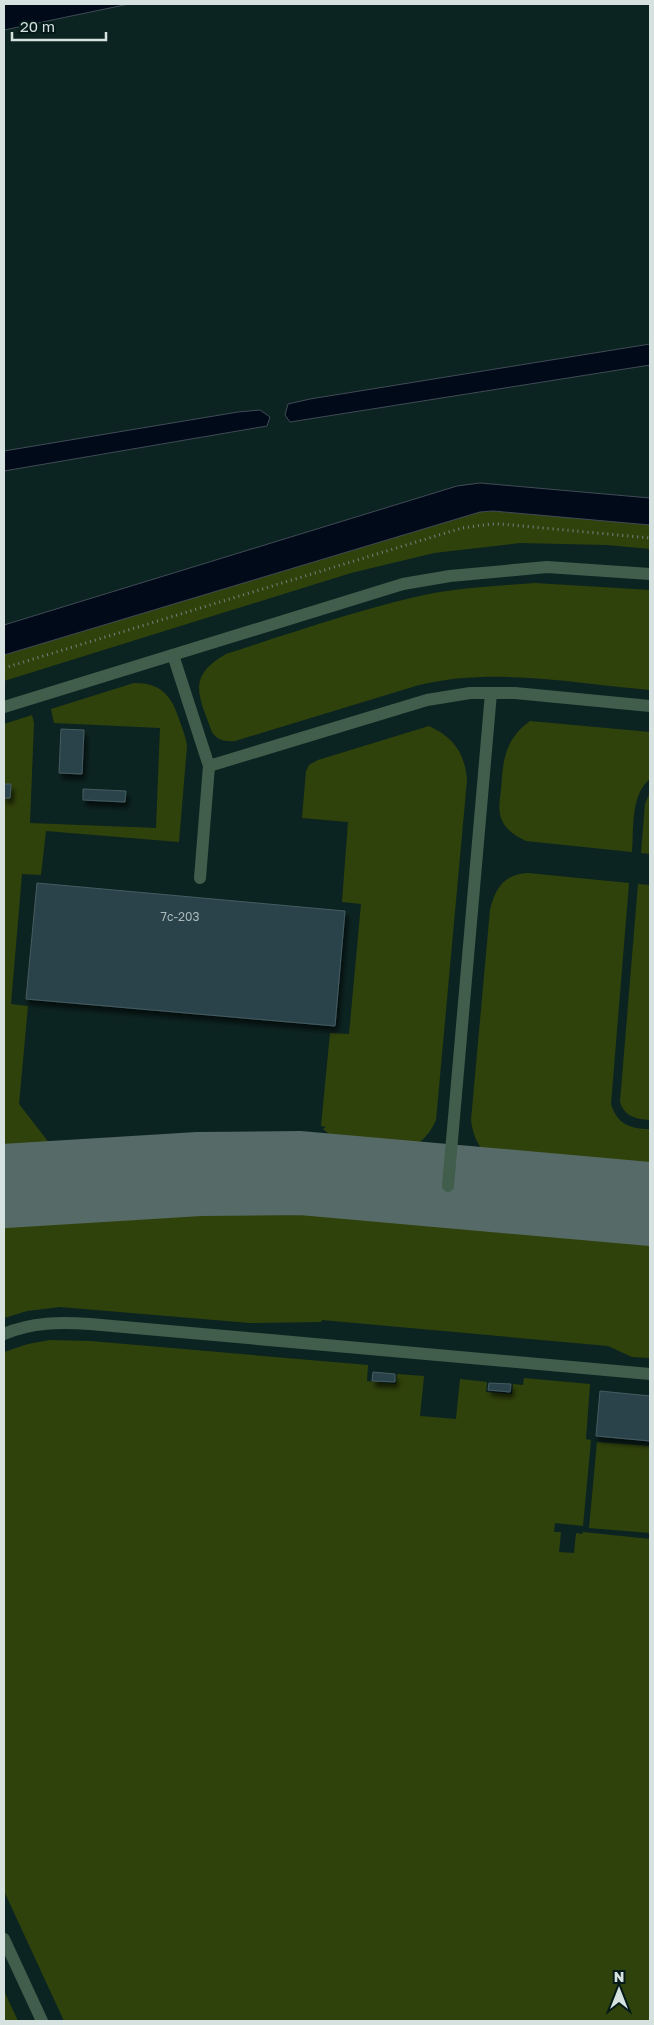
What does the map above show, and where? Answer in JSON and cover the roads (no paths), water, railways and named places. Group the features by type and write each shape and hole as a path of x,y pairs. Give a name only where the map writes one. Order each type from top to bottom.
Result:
{"street":[{"path":"4,707 403,584 450,576 547,567 650,574"},
{"path":"173,655 209,766 200,878"},
{"path":"209,766 427,700 470,693 491,693 650,706"},
{"path":"448,1186 491,693"},
{"path":"4,1334 32,1325 61,1322 650,1374"},
{"path":"4,1939 42,2021"}],"water":[{"path":"4,4 129,4 4,30"},
{"path":"650,344 650,365 290,422 285,415 288,404 310,399"},
{"path":"260,410 270,417 267,426 4,471 4,451 238,412"},
{"path":"480,483 650,498 650,525 493,511 480,512 4,655 4,625 457,486"}]}
